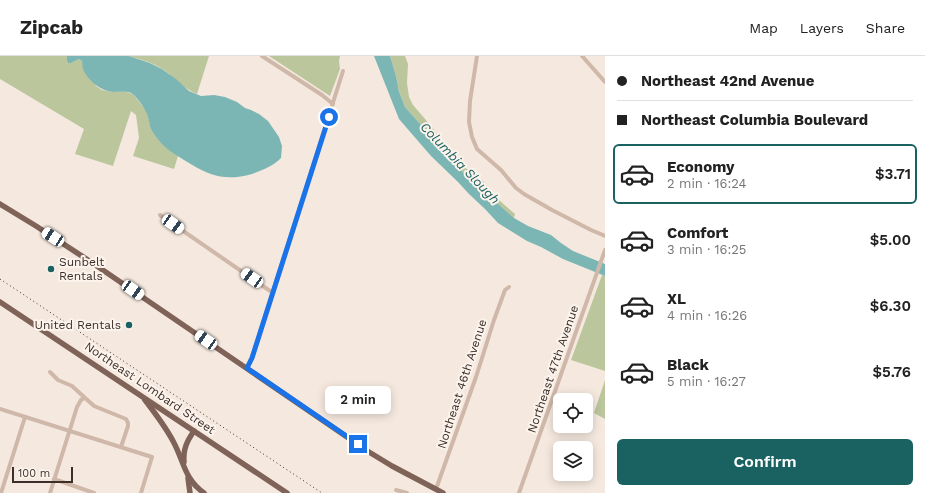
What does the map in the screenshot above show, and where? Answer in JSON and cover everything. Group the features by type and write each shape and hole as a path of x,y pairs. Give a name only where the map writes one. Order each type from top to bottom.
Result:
{"main road":[{"path":"0,204 94,264 376,456 443,493"},
{"name":"Northeast Lombard Street","path":"0,302 288,493"},
{"path":"143,397 173,442 192,482 204,493"},
{"path":"190,493 184,461 184,451 187,442 194,431"}],"street":[{"path":"262,56 322,95 333,104"},
{"path":"477,56 470,101 469,122 472,137 477,149 499,168 516,188 524,194 552,210 605,236"},
{"path":"582,56 605,82"},
{"path":"247,368 252,358 343,72"},
{"path":"160,215 273,293"},
{"name":"Northeast 47th Avenue","path":"519,493 605,250"},
{"name":"Northeast 46th Avenue","path":"436,489 476,377 494,320 505,290 509,287"},
{"path":"50,372 58,380 72,386 84,398 98,408 126,419 128,426 121,447"},
{"path":"50,493 79,403 84,398"},
{"path":"0,409 152,457 141,493"},
{"path":"1,493 25,417"},
{"path":"54,479 94,493"},
{"path":"396,490 407,493"}],"green space":[{"path":"0,56 67,56 68,63 79,59 82,61 96,86 102,90 112,92 123,91 133,94 147,112 151,129 160,142 178,156 174,169 133,156 139,138 136,115 131,111 113,166 75,154 84,129 0,79"},
{"path":"129,56 209,56 197,94 192,92 160,68"},
{"path":"269,56 340,56 340,69 330,96"},
{"path":"390,56 405,56 408,64 407,83 409,97 413,105 432,127 456,161 483,181 499,200 515,214 514,218 478,183 468,178 405,107 399,92"},
{"path":"602,275 605,276 605,371 571,360"},
{"path":"605,380 605,419 594,413"}],"water":[{"path":"67,56 129,56 162,69 189,91 201,96 214,95 225,97 237,102 245,108 259,114 268,121 279,137 282,146 281,158 264,169 242,176 216,176 201,170 174,154 160,142 151,129 145,110 132,93 108,91 95,85 85,73 82,61 79,59 68,63"},
{"path":"374,56 390,56 399,92 405,107 468,178 478,183 514,218 528,226 551,235 573,251 605,264 605,276 563,259 527,241 498,223 431,156 399,119"}],"railway":[{"path":"0,279 322,493"}],"place":[{"name":"Sunbelt Rentals","path":"51,269"},
{"name":"United Rentals","path":"129,325"}],"route":[{"path":"329,117 252,358 247,368 358,444"}],"water label":[{"name":"Columbia Slough","path":"460,163"}]}
